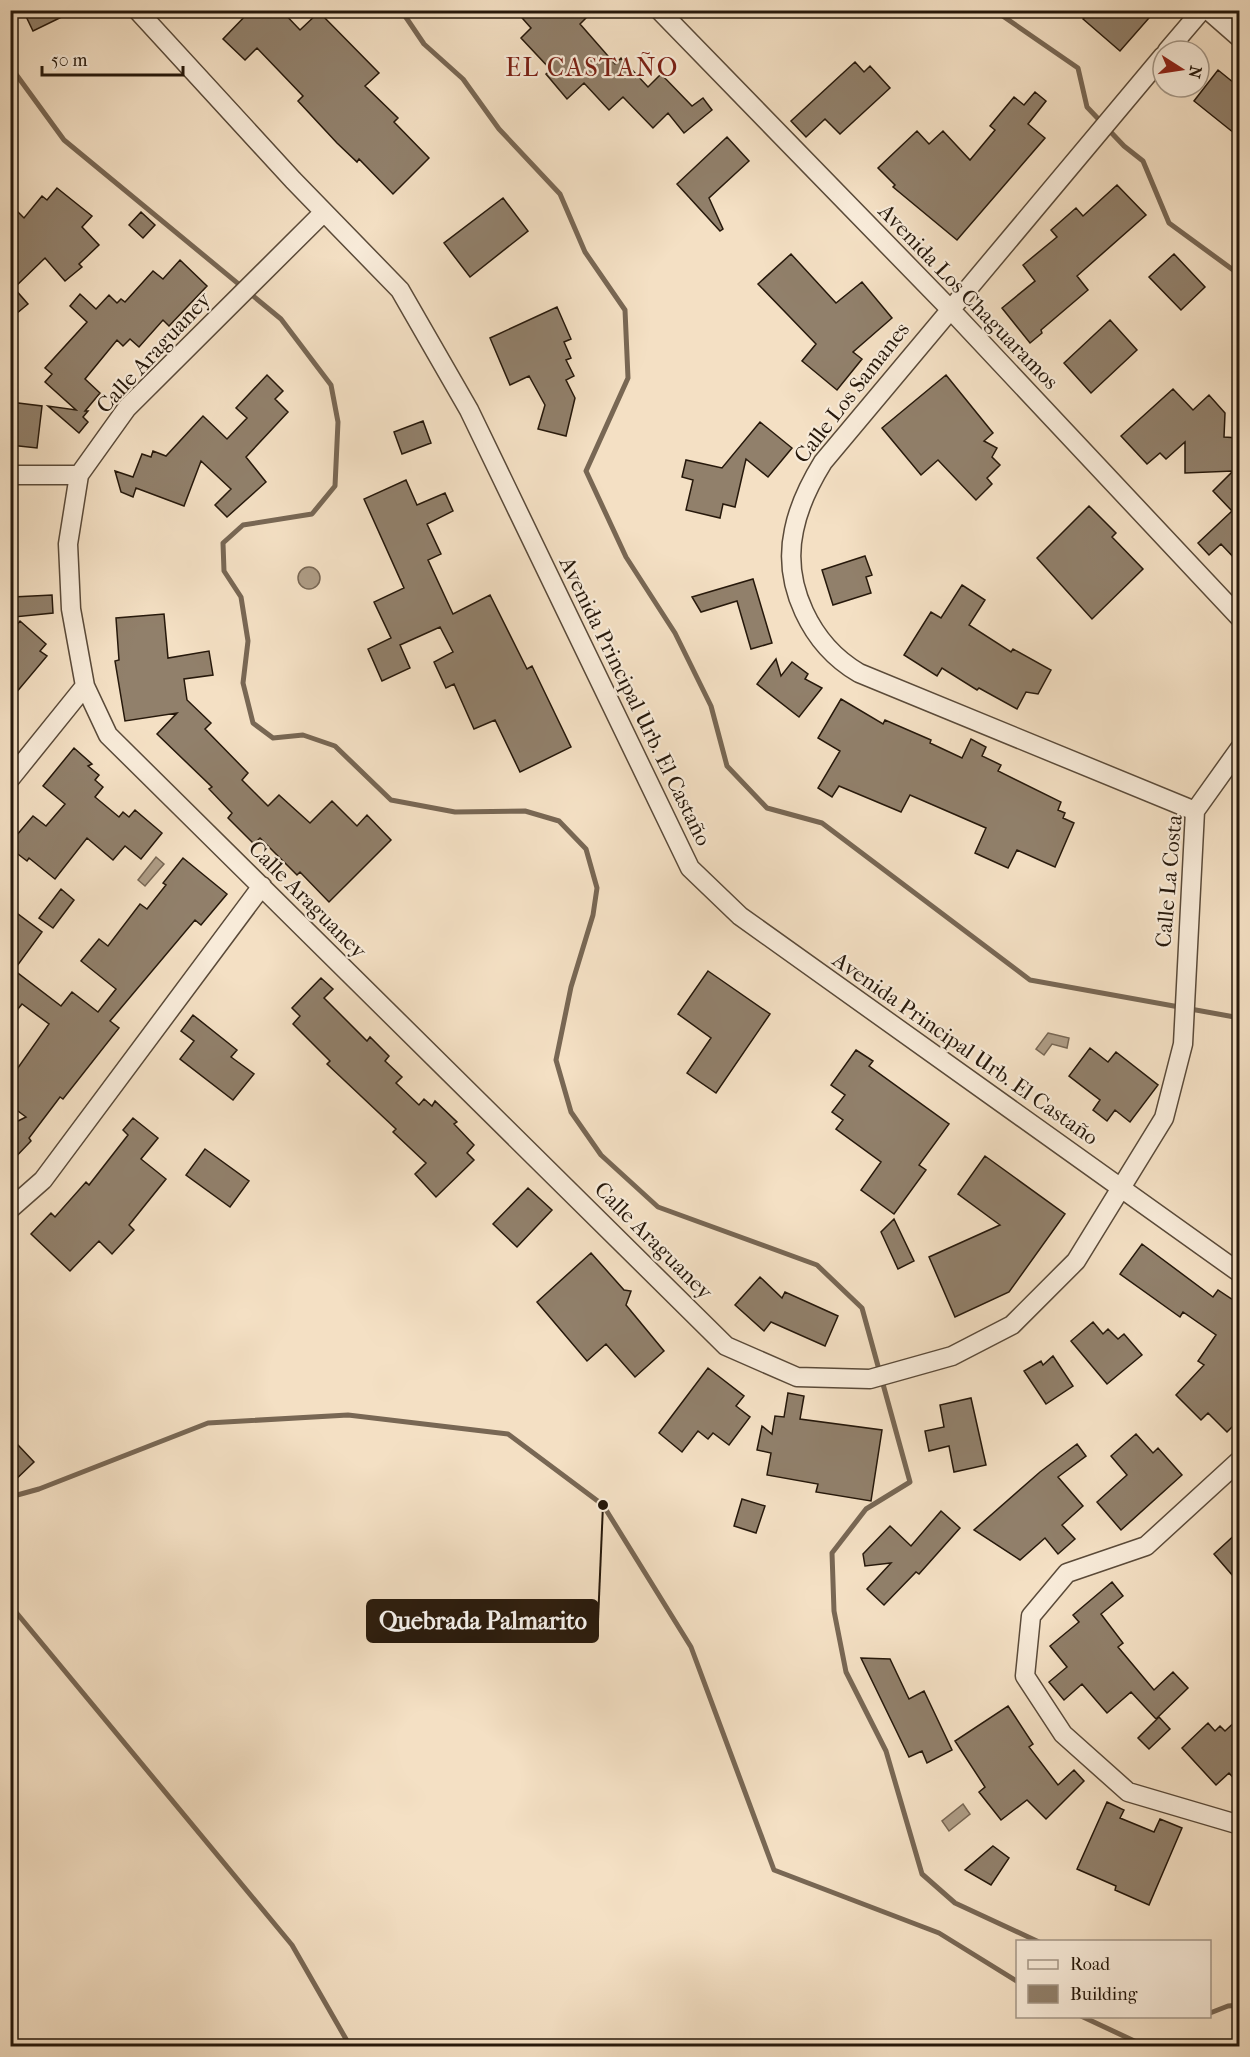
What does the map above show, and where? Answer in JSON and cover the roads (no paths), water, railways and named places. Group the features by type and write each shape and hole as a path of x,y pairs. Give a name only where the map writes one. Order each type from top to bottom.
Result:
{"street":[{"name":"Avenida Principal Urb. El Castaño","path":"136,10 400,290 469,410 690,868 740,916 1122,1187 1239,1273"},
{"name":"Avenida Los Chaguaramos","path":"659,10 950,308 1239,618"},
{"path":"1177,39 1202,10"},
{"path":"1208,10 1239,38"},
{"name":"Calle Los Samanes","path":"1151,71 823,462 800,506 793,532 792,567 795,587 809,622 832,656 859,674 1195,811"},
{"name":"Calle Araguaney","path":"324,212 127,408 79,475 68,544 71,609 85,686 108,735 726,1346 796,1377 870,1379 952,1356 1012,1325 1076,1261 1122,1187"},
{"path":"10,475 79,475"},
{"path":"10,779 85,686"},
{"name":"Calle La Costa","path":"1122,1187 1164,1118 1183,1044 1195,811 1239,748"},
{"path":"10,1209 44,1180 262,886"},
{"path":"1239,1460 1146,1546 1067,1573 1031,1616 1025,1676 1063,1734 1128,1792 1239,1825"}],"waterway":[{"path":"401,10 424,44 463,79 499,129 560,194 585,252 625,310 628,378 586,471 626,557 675,633 711,706 727,766 767,808 822,823 1030,980 1240,1018"},
{"path":"994,10 1078,68 1087,107 1124,146 1143,161 1169,223 1240,275"},
{"path":"10,66 64,140 281,319 331,385 338,422 335,486 312,514 243,525 223,543 224,571 241,597 248,641 243,683 253,723 273,738 303,735 335,746 391,800 455,812 525,811 559,821 586,849 597,888 593,915 571,987 556,1060 571,1112 601,1155 658,1207 817,1265 862,1308 910,1482 866,1509 832,1553 834,1611 846,1672 886,1751 922,1874 955,1903 1035,1940"},
{"path":"10,1497 39,1489 208,1423 348,1415 508,1434 603,1505 691,1647 774,1870 939,1933 1016,1981"},
{"path":"10,1605 292,1945 350,2046"},
{"path":"1211,2013 1228,2006 1240,2005"},
{"path":"1085,2018 1145,2046"}],"place":[{"name":"Quebrada Palmarito","path":"603,1505"}],"district":[{"name":"EL CASTAÑO","path":"592,67"}]}
